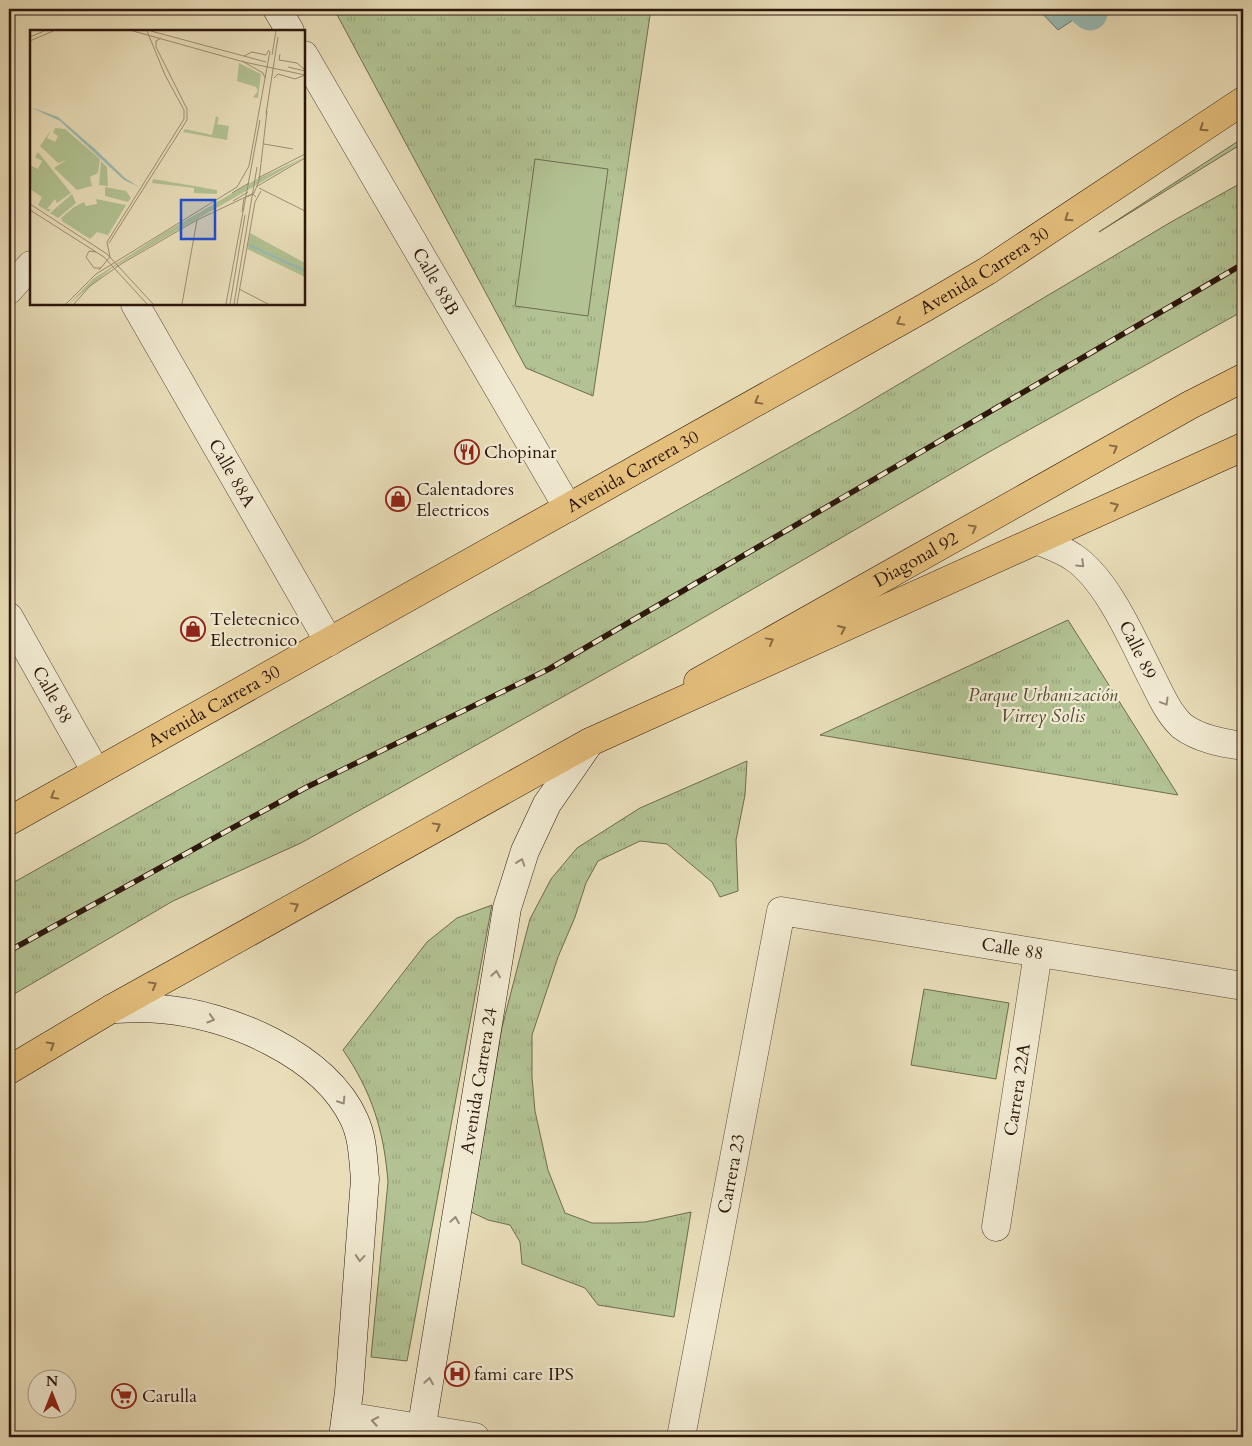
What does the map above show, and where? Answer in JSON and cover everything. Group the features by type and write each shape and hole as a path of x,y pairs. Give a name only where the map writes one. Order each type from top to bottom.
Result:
{"main road":[{"name":"Avenida Carrera 30","path":"9,821 987,271 1243,101"},
{"name":"Diagonal 92","path":"590,742 1190,405 1243,378"},
{"path":"9,1070 111,1009 590,742 1039,541 1243,447"}],"street":[{"path":"277,9 289,30"},
{"name":"Calle 88B","path":"305,59 313,93 568,508"},
{"path":"9,290 30,266"},
{"name":"Calle 88A","path":"136,305 329,642"},
{"name":"Calle 89","path":"1039,541 1075,558 1102,587 1114,605 1166,706 1182,726 1203,737 1243,746"},
{"name":"Calle 88","path":"9,617 96,772"},
{"name":"Avenida Carrera 24","path":"421,1433 507,908 525,850 548,804 590,742"},
{"name":"Calle 88","path":"781,911 1243,986"},
{"name":"Carrera 23","path":"681,1437 781,911"},
{"name":"Carrera 22A","path":"996,1227 1038,953"},
{"path":"111,1009 161,1009 195,1014 234,1026 262,1037 291,1052 323,1076 338,1094 354,1119 362,1144 365,1179 345,1427 475,1437"}],"green space":[{"path":"334,9 651,9 593,396 526,368"},
{"path":"1243,138 1243,143 1099,232"},
{"path":"535,159 608,169 588,316 515,306"},
{"path":"1243,182 1243,311 989,452 677,633 301,843 173,901 9,997 9,885 847,415 1171,222"},
{"name":"Parque Urbanización Virrey Solis","path":"1068,620 1178,795 820,735"},
{"path":"747,761 745,795 736,840 738,891 720,897 712,882 667,844 640,841 598,861 586,883 575,917 558,957 532,1035 532,1077 535,1111 548,1170 565,1213 592,1223 618,1223 645,1222 691,1212 674,1317 598,1305 585,1288 522,1264 520,1242 510,1225 488,1220 471,1212 502,1027 530,919 551,879 577,848 640,808"},
{"path":"492,905 407,1361 371,1357 388,1182 380,1129 375,1113 362,1081 343,1050 427,942 457,918"},
{"path":"924,989 1009,1003 996,1079 911,1065"}],"water":[{"path":"1038,9 1090,9 1058,30"}],"waterway":[{"path":"1085,9 1090,13"}],"railway":[{"path":"9,951 305,788 549,669 1243,264"}],"place":[{"name":"Chopinar","path":"467,452"},
{"name":"Calentadores Electricos","path":"398,499"},
{"name":"Teletecnico Electronico","path":"193,629"},
{"name":"fami care IPS","path":"457,1374"},
{"name":"Carulla","path":"124,1396"}]}
